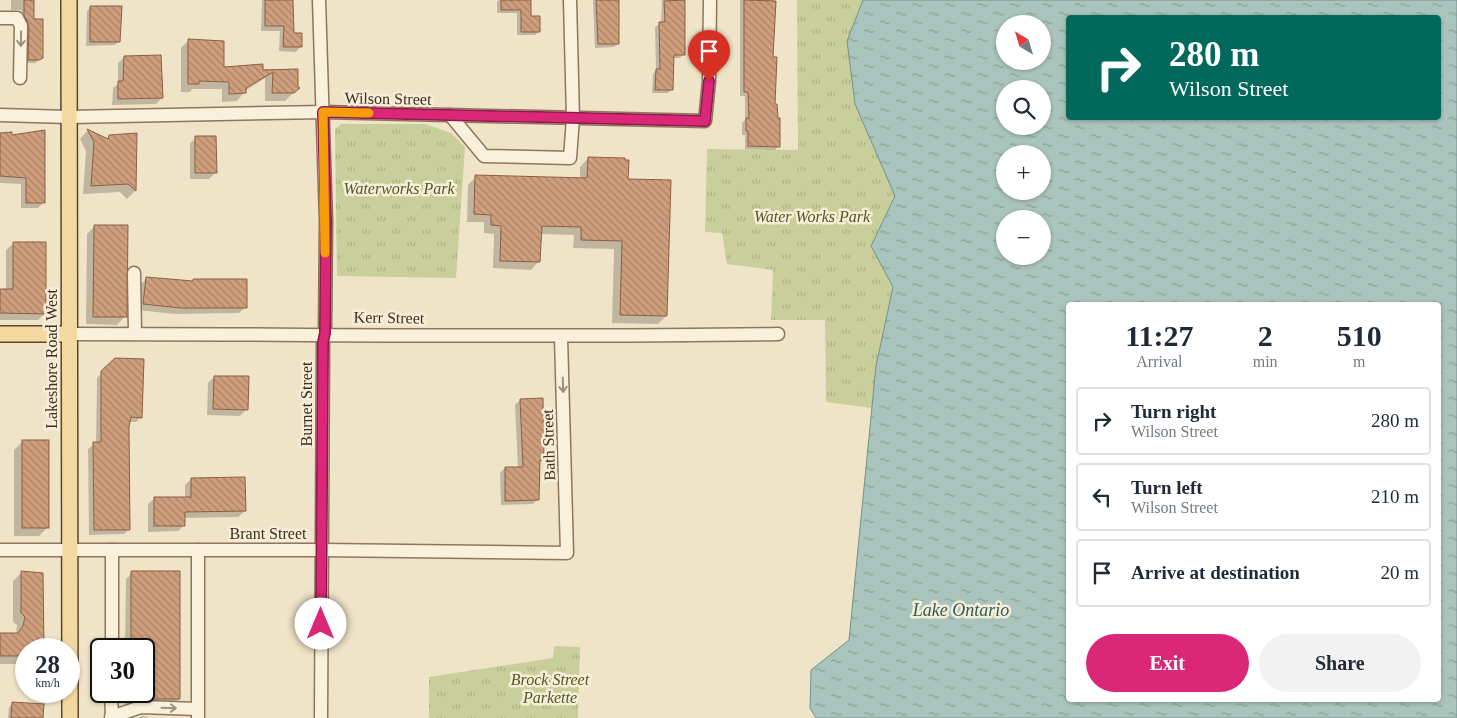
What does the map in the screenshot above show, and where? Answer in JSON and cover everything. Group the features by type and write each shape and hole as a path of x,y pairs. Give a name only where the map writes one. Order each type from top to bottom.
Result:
{"main road":[{"name":"Lakeshore Road West","path":"69,0 68,550 70,718"},
{"name":"Kerr Street","path":"0,334 69,334"}],"street":[{"name":"Burnet Street","path":"319,0 326,221 325,333 322,352 320,718"},
{"path":"450,116 484,156 570,158 573,118 570,0"},
{"name":"Wilson Street","path":"0,115 69,117 323,112 705,121 709,81 710,0"},
{"path":"0,18 17,18 21,26 20,78"},
{"path":"134,273 135,333"},
{"name":"Kerr Street","path":"69,334 325,333 561,336 778,334"},
{"name":"Bath Street","path":"561,336 567,553"},
{"name":"Brant Street","path":"0,550 322,550 567,553"},
{"path":"112,550 112,638"},
{"path":"112,703 111,717 141,707 198,713 198,550"}],"green space":[{"name":"Water Works Park","path":"797,0 863,0 847,41 855,104 895,196 871,246 893,287 876,366 872,408 826,402 825,320 771,320 773,270 727,264 722,233 705,232 707,149 798,150"},
{"name":"Waterworks Park","path":"341,124 425,124 451,133 465,147 456,278 337,276 335,129"},
{"name":"Brock Street Parkette","path":"554,646 580,647 578,718 429,718 429,677 553,658"}],"water":[{"name":"Lake Ontario","path":"863,0 1457,0 1457,718 816,718 810,708 811,670 849,640 876,366 893,287 871,246 895,196 855,104 847,41"}],"building":[{"path":"24,0 34,0 34,19 43,19 43,58 39,60 28,60 29,26 24,15"},
{"path":"265,0 293,0 294,33 302,33 302,47 283,47 284,26 265,26"},
{"path":"501,0 531,0 531,16 540,16 540,32 521,32 521,10 501,10"},
{"path":"596,0 619,0 619,44 598,44"},
{"path":"685,0 685,55 674,55 673,90 655,90 656,69 660,69 659,22 665,22 664,1"},
{"path":"744,0 776,1 773,57 777,57 775,104 777,104 778,118 780,118 780,147 748,146 746,118 749,118 748,92 744,92"},
{"path":"90,6 122,6 120,42 90,42"},
{"path":"188,39 224,41 224,67 263,64 263,70 298,69 298,86 300,88 294,93 272,93 273,72 246,88 246,93 229,94 229,82 199,81 199,84 188,84"},
{"path":"161,55 163,98 118,99 118,81 123,81 124,56"},
{"path":"87,129 108,139 109,135 137,133 136,191 128,184 91,186 94,142"},
{"path":"45,130 45,203 26,203 26,178 0,176 0,133 12,132 12,135"},
{"path":"195,136 216,136 217,173 195,173"},
{"path":"588,157 625,158 625,160 629,160 628,179 671,180 667,316 620,315 622,241 581,240 581,227 542,226 540,262 500,261 501,226 491,225 491,215 474,214 475,175 587,178"},
{"path":"94,225 128,225 127,317 93,317"},
{"path":"13,242 46,242 46,314 0,313 0,289 13,289"},
{"path":"146,277 193,281 193,279 247,279 247,308 181,308 143,304"},
{"path":"115,358 144,359 142,418 131,417 129,427 130,530 94,530 93,442 101,442 101,371"},
{"path":"214,376 249,376 248,410 213,409"},
{"path":"543,398 544,460 540,460 539,500 505,501 505,467 523,467 520,399"},
{"path":"22,440 49,440 49,528 22,528"},
{"path":"245,477 246,511 185,512 185,526 154,526 154,497 191,497 191,478"},
{"path":"21,571 43,573 44,638 15,638 15,656 0,656 0,633 18,633 23,626 25,617 21,613"},
{"path":"131,571 180,571 180,699 155,699 155,638 131,638"},
{"path":"12,702 44,704 43,718 11,718"}],"slow traffic":[{"path":"325,253 323,112 369,113"}],"route":[{"path":"321,624 326,221 323,112 705,121 709,81"}]}
